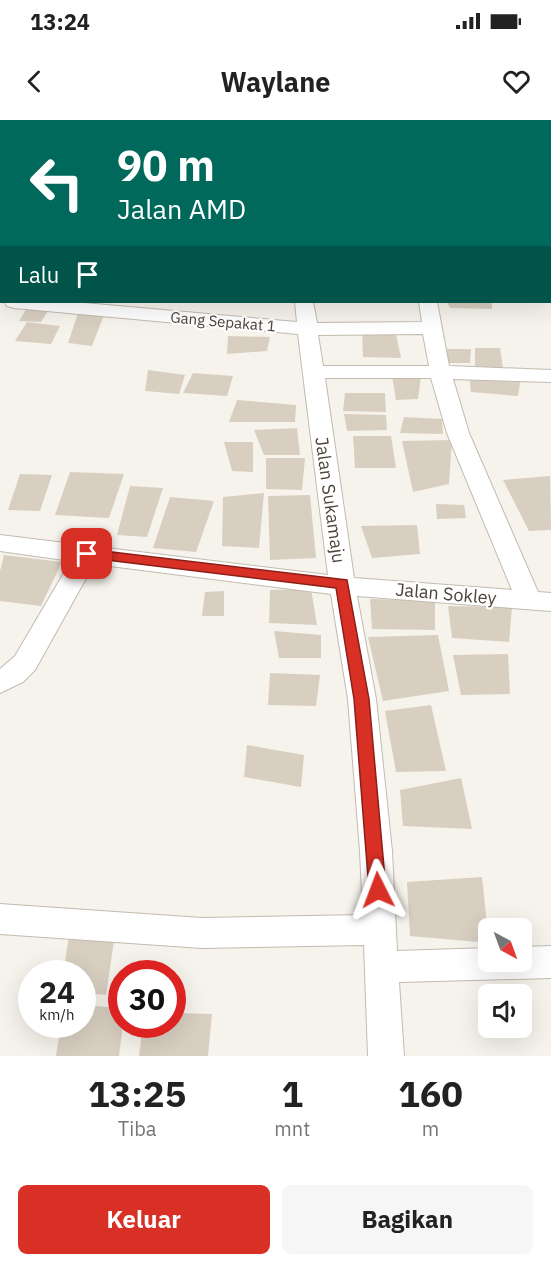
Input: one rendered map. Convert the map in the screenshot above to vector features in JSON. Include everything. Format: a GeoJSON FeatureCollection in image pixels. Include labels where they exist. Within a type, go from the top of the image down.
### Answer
{"type":"FeatureCollection","features":[{"type":"Feature","properties":{"kind":"street","name":"Gang Sepakat 1"},"geometry":{"type":"LineString","coordinates":[[32,303],[309,329],[434,328]]}},
{"type":"Feature","properties":{"kind":"street","name":"Jalan Sukamaju"},"geometry":{"type":"LineString","coordinates":[[304,303],[342,584],[362,699],[380,930],[386,1056]]}},
{"type":"Feature","properties":{"kind":"street"},"geometry":{"type":"LineString","coordinates":[[428,303],[440,372],[472,471],[513,558],[540,601]]}},
{"type":"Feature","properties":{"kind":"street"},"geometry":{"type":"LineString","coordinates":[[312,372],[440,372],[551,376]]}},
{"type":"Feature","properties":{"kind":"street","name":"Jalan Sokley"},"geometry":{"type":"LineString","coordinates":[[0,543],[342,584],[540,601]]}},
{"type":"Feature","properties":{"kind":"street"},"geometry":{"type":"LineString","coordinates":[[0,682],[13,675],[25,663],[87,554]]}},
{"type":"Feature","properties":{"kind":"street"},"geometry":{"type":"LineString","coordinates":[[0,919],[202,933],[380,930]]}},
{"type":"Feature","properties":{"kind":"street"},"geometry":{"type":"LineString","coordinates":[[380,967],[551,962]]}},
{"type":"Feature","properties":{"kind":"building"},"geometry":{"type":"Polygon","coordinates":[[[448,303],[492,303],[492,309],[450,308],[448,303]]]}},
{"type":"Feature","properties":{"kind":"building"},"geometry":{"type":"Polygon","coordinates":[[[29,305],[50,308],[41,322],[19,321],[29,305]]]}},
{"type":"Feature","properties":{"kind":"building"},"geometry":{"type":"Polygon","coordinates":[[[78,313],[104,315],[92,346],[68,343],[78,313]]]}},
{"type":"Feature","properties":{"kind":"building"},"geometry":{"type":"Polygon","coordinates":[[[27,322],[60,326],[51,344],[15,341],[27,322]]]}},
{"type":"Feature","properties":{"kind":"building"},"geometry":{"type":"Polygon","coordinates":[[[362,331],[396,334],[401,358],[363,357],[362,331]]]}},
{"type":"Feature","properties":{"kind":"building"},"geometry":{"type":"Polygon","coordinates":[[[228,336],[270,337],[267,351],[227,354],[228,336]]]}},
{"type":"Feature","properties":{"kind":"building"},"geometry":{"type":"Polygon","coordinates":[[[475,348],[500,348],[503,368],[475,368],[475,348]]]}},
{"type":"Feature","properties":{"kind":"building"},"geometry":{"type":"Polygon","coordinates":[[[445,349],[471,349],[470,363],[449,363],[445,349]]]}},
{"type":"Feature","properties":{"kind":"building"},"geometry":{"type":"Polygon","coordinates":[[[148,370],[185,375],[179,394],[145,391],[148,370]]]}},
{"type":"Feature","properties":{"kind":"building"},"geometry":{"type":"Polygon","coordinates":[[[193,373],[233,376],[227,396],[183,393],[193,373]]]}},
{"type":"Feature","properties":{"kind":"building"},"geometry":{"type":"Polygon","coordinates":[[[392,375],[421,376],[418,399],[396,400],[392,375]]]}},
{"type":"Feature","properties":{"kind":"building"},"geometry":{"type":"Polygon","coordinates":[[[469,376],[521,378],[518,396],[471,392],[469,376]]]}},
{"type":"Feature","properties":{"kind":"building"},"geometry":{"type":"Polygon","coordinates":[[[345,393],[385,393],[386,412],[343,411],[345,393]]]}},
{"type":"Feature","properties":{"kind":"building"},"geometry":{"type":"Polygon","coordinates":[[[237,400],[296,405],[295,422],[229,422],[237,400]]]}},
{"type":"Feature","properties":{"kind":"building"},"geometry":{"type":"Polygon","coordinates":[[[344,414],[386,415],[387,430],[347,431],[344,414]]]}},
{"type":"Feature","properties":{"kind":"building"},"geometry":{"type":"Polygon","coordinates":[[[404,417],[442,419],[443,434],[400,433],[404,417]]]}},
{"type":"Feature","properties":{"kind":"building"},"geometry":{"type":"Polygon","coordinates":[[[297,428],[300,455],[264,455],[254,430],[297,428]]]}},
{"type":"Feature","properties":{"kind":"building"},"geometry":{"type":"Polygon","coordinates":[[[353,436],[391,436],[396,468],[355,468],[353,436]]]}},
{"type":"Feature","properties":{"kind":"building"},"geometry":{"type":"Polygon","coordinates":[[[452,440],[449,484],[413,492],[402,441],[452,440]]]}},
{"type":"Feature","properties":{"kind":"building"},"geometry":{"type":"Polygon","coordinates":[[[224,442],[253,442],[253,472],[232,471],[224,442]]]}},
{"type":"Feature","properties":{"kind":"building"},"geometry":{"type":"Polygon","coordinates":[[[266,458],[305,458],[302,490],[266,489],[266,458]]]}},
{"type":"Feature","properties":{"kind":"building"},"geometry":{"type":"Polygon","coordinates":[[[70,472],[124,474],[109,518],[55,515],[70,472]]]}},
{"type":"Feature","properties":{"kind":"building"},"geometry":{"type":"Polygon","coordinates":[[[20,474],[52,475],[40,511],[8,510],[20,474]]]}},
{"type":"Feature","properties":{"kind":"building"},"geometry":{"type":"Polygon","coordinates":[[[550,476],[551,530],[529,531],[503,480],[550,476]]]}},
{"type":"Feature","properties":{"kind":"building"},"geometry":{"type":"Polygon","coordinates":[[[130,486],[163,488],[147,537],[117,535],[130,486]]]}},
{"type":"Feature","properties":{"kind":"building"},"geometry":{"type":"Polygon","coordinates":[[[264,493],[259,548],[222,546],[223,497],[264,493]]]}},
{"type":"Feature","properties":{"kind":"building"},"geometry":{"type":"Polygon","coordinates":[[[310,495],[316,558],[270,560],[268,496],[310,495]]]}},
{"type":"Feature","properties":{"kind":"building"},"geometry":{"type":"Polygon","coordinates":[[[170,497],[214,501],[196,552],[153,548],[170,497]]]}},
{"type":"Feature","properties":{"kind":"building"},"geometry":{"type":"Polygon","coordinates":[[[436,504],[464,505],[466,518],[437,519],[436,504]]]}},
{"type":"Feature","properties":{"kind":"building"},"geometry":{"type":"Polygon","coordinates":[[[417,525],[420,554],[372,558],[361,526],[417,525]]]}},
{"type":"Feature","properties":{"kind":"building"},"geometry":{"type":"Polygon","coordinates":[[[4,555],[62,562],[41,606],[0,601],[0,571],[4,555]]]}},
{"type":"Feature","properties":{"kind":"building"},"geometry":{"type":"Polygon","coordinates":[[[311,589],[317,625],[269,623],[270,590],[311,589]]]}},
{"type":"Feature","properties":{"kind":"building"},"geometry":{"type":"Polygon","coordinates":[[[224,591],[224,616],[202,616],[205,592],[224,591]]]}},
{"type":"Feature","properties":{"kind":"building"},"geometry":{"type":"Polygon","coordinates":[[[370,599],[435,601],[435,630],[372,629],[370,599]]]}},
{"type":"Feature","properties":{"kind":"building"},"geometry":{"type":"Polygon","coordinates":[[[448,606],[512,607],[509,642],[452,638],[448,606]]]}},
{"type":"Feature","properties":{"kind":"building"},"geometry":{"type":"Polygon","coordinates":[[[274,631],[321,635],[321,658],[279,658],[274,631]]]}},
{"type":"Feature","properties":{"kind":"building"},"geometry":{"type":"Polygon","coordinates":[[[438,635],[449,691],[383,701],[368,637],[438,635]]]}},
{"type":"Feature","properties":{"kind":"building"},"geometry":{"type":"Polygon","coordinates":[[[508,654],[510,694],[461,695],[453,655],[508,654]]]}},
{"type":"Feature","properties":{"kind":"building"},"geometry":{"type":"Polygon","coordinates":[[[270,673],[320,675],[316,706],[268,705],[270,673]]]}},
{"type":"Feature","properties":{"kind":"building"},"geometry":{"type":"Polygon","coordinates":[[[431,705],[446,771],[396,772],[385,711],[431,705]]]}},
{"type":"Feature","properties":{"kind":"building"},"geometry":{"type":"Polygon","coordinates":[[[247,745],[304,755],[301,787],[244,777],[247,745]]]}},
{"type":"Feature","properties":{"kind":"building"},"geometry":{"type":"Polygon","coordinates":[[[461,778],[472,829],[403,826],[400,790],[461,778]]]}},
{"type":"Feature","properties":{"kind":"building"},"geometry":{"type":"Polygon","coordinates":[[[482,877],[486,918],[478,918],[478,942],[410,936],[407,882],[482,877]]]}},
{"type":"Feature","properties":{"kind":"building"},"geometry":{"type":"Polygon","coordinates":[[[70,930],[115,934],[111,960],[108,960],[106,995],[96,994],[96,960],[65,960],[70,930]]]}},
{"type":"Feature","properties":{"kind":"building"},"geometry":{"type":"Polygon","coordinates":[[[96,1006],[108,1007],[108,1038],[121,1038],[119,1056],[56,1056],[59,1038],[96,1038],[96,1006]]]}},
{"type":"Feature","properties":{"kind":"building"},"geometry":{"type":"Polygon","coordinates":[[[186,1013],[212,1014],[208,1056],[139,1056],[141,1038],[186,1038],[186,1013]]]}},
{"type":"Feature","properties":{"kind":"route"},"geometry":{"type":"LineString","coordinates":[[87,554],[342,584],[362,699],[378,890]]}}]}
